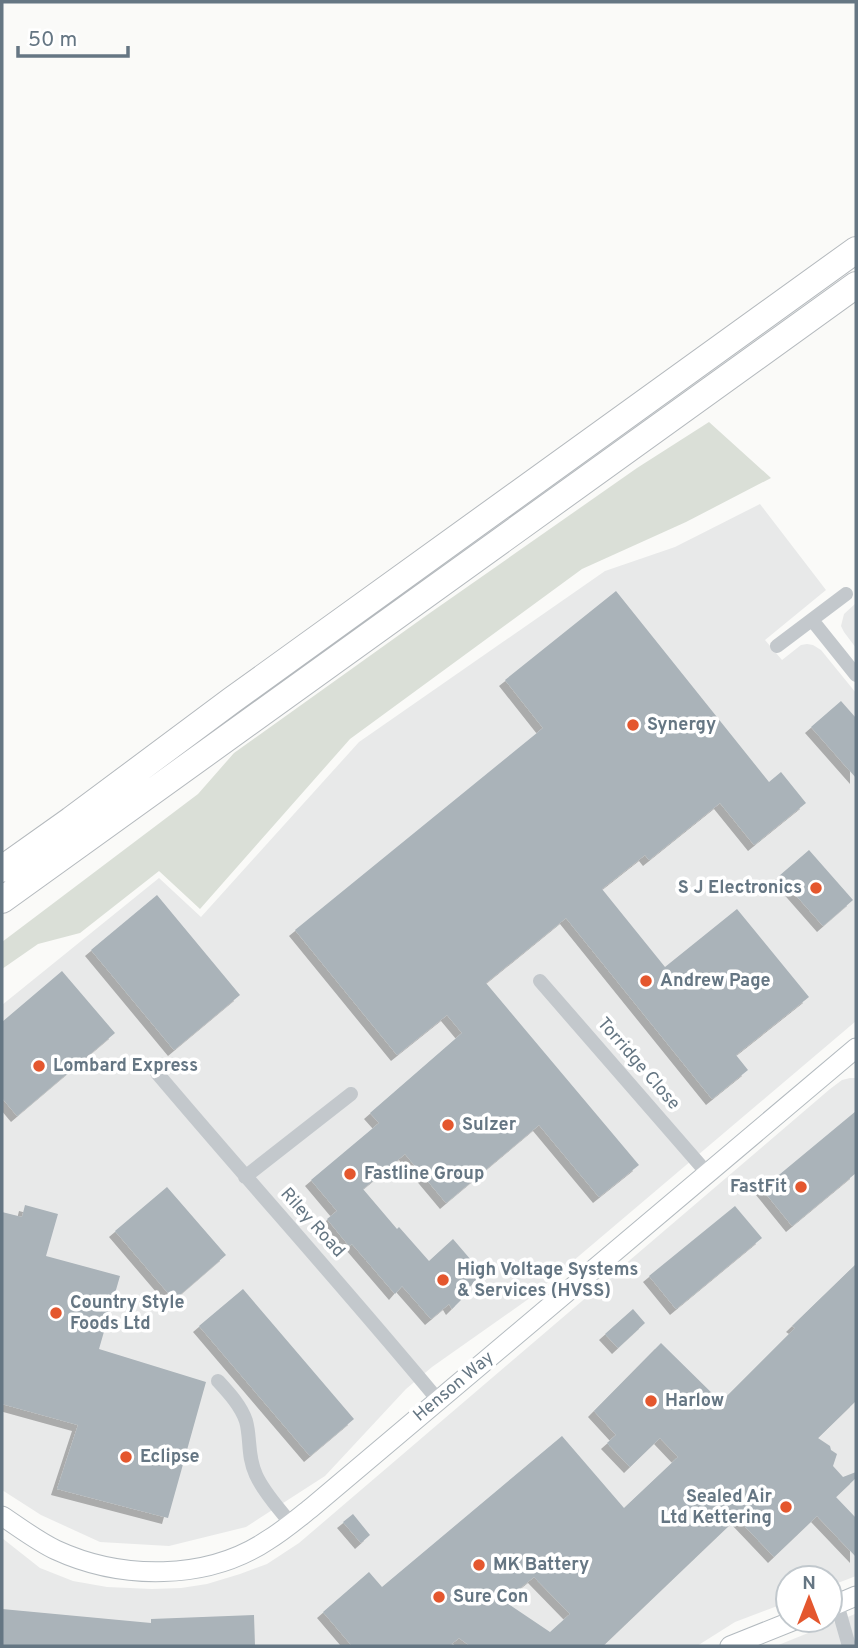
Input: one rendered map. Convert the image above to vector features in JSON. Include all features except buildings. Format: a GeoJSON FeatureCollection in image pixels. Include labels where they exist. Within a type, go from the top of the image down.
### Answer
{"type":"FeatureCollection","features":[{"type":"Feature","properties":{"kind":"highway"},"geometry":{"type":"LineString","coordinates":[[2,869],[243,691],[856,250]]}},
{"type":"Feature","properties":{"kind":"highway"},"geometry":{"type":"LineString","coordinates":[[2,900],[856,285]]}},
{"type":"Feature","properties":{"kind":"street"},"geometry":{"type":"LineString","coordinates":[[777,646],[846,594]]}},
{"type":"Feature","properties":{"kind":"street"},"geometry":{"type":"LineString","coordinates":[[813,621],[856,675]]}},
{"type":"Feature","properties":{"kind":"street","name":"Torridge Close"},"geometry":{"type":"LineString","coordinates":[[540,981],[707,1173]]}},
{"type":"Feature","properties":{"kind":"street","name":"Henson Way"},"geometry":{"type":"LineString","coordinates":[[2,1516],[54,1549],[84,1561],[137,1572],[167,1572],[223,1561],[268,1541],[856,1049]]}},
{"type":"Feature","properties":{"kind":"street","name":"Riley Road"},"geometry":{"type":"LineString","coordinates":[[157,1073],[438,1400]]}},
{"type":"Feature","properties":{"kind":"street"},"geometry":{"type":"LineString","coordinates":[[245,1177],[351,1094]]}},
{"type":"Feature","properties":{"kind":"street"},"geometry":{"type":"LineString","coordinates":[[218,1381],[244,1415],[256,1476],[291,1524]]}},
{"type":"Feature","properties":{"kind":"street"},"geometry":{"type":"LineString","coordinates":[[730,1646],[774,1628]]}},
{"type":"Feature","properties":{"kind":"shaded area"},"geometry":{"type":"Polygon","coordinates":[[[709,422],[771,478],[686,522],[582,569],[350,739],[200,909],[159,871],[80,933],[38,944],[2,969],[2,942],[198,794],[234,753],[637,468],[709,422]]]}},
{"type":"Feature","properties":{"kind":"shaded area"},"geometry":{"type":"Polygon","coordinates":[[[760,504],[826,590],[765,640],[782,660],[801,645],[813,645],[821,650],[856,693],[856,1021],[527,1300],[432,1367],[406,1389],[325,1476],[246,1527],[169,1546],[100,1542],[41,1515],[2,1490],[2,1005],[159,878],[201,917],[359,742],[605,571],[675,547],[760,504]]]}},
{"type":"Feature","properties":{"kind":"shaded area"},"geometry":{"type":"Polygon","coordinates":[[[856,603],[856,648],[841,626],[844,614],[856,603]]]}},
{"type":"Feature","properties":{"kind":"shaded area"},"geometry":{"type":"Polygon","coordinates":[[[856,1078],[856,1576],[844,1581],[844,1564],[774,1564],[774,1607],[735,1622],[697,1646],[2,1646],[2,1538],[40,1568],[73,1581],[107,1587],[181,1588],[207,1584],[267,1564],[299,1543],[842,1080],[856,1078]]]}},
{"type":"Feature","properties":{"kind":"shaded area"},"geometry":{"type":"Polygon","coordinates":[[[855,1614],[856,1646],[776,1646],[806,1634],[844,1634],[844,1618],[855,1614]]]}},
{"type":"Feature","properties":{"kind":"place","name":"Synergy"},"geometry":{"type":"Point","coordinates":[633,725]}},
{"type":"Feature","properties":{"kind":"place","name":"S J Electronics"},"geometry":{"type":"Point","coordinates":[816,888]}},
{"type":"Feature","properties":{"kind":"place","name":"Andrew Page"},"geometry":{"type":"Point","coordinates":[646,981]}},
{"type":"Feature","properties":{"kind":"place","name":"Lombard Express"},"geometry":{"type":"Point","coordinates":[39,1066]}},
{"type":"Feature","properties":{"kind":"place","name":"Sulzer"},"geometry":{"type":"Point","coordinates":[448,1125]}},
{"type":"Feature","properties":{"kind":"place","name":"Fastline Group"},"geometry":{"type":"Point","coordinates":[350,1174]}},
{"type":"Feature","properties":{"kind":"place","name":"FastFit"},"geometry":{"type":"Point","coordinates":[801,1187]}},
{"type":"Feature","properties":{"kind":"place","name":"High Voltage Systems & Services (HVSS)"},"geometry":{"type":"Point","coordinates":[443,1280]}},
{"type":"Feature","properties":{"kind":"place","name":"Country Style Foods Ltd"},"geometry":{"type":"Point","coordinates":[56,1313]}},
{"type":"Feature","properties":{"kind":"place","name":"Harlow"},"geometry":{"type":"Point","coordinates":[651,1401]}},
{"type":"Feature","properties":{"kind":"place","name":"Eclipse"},"geometry":{"type":"Point","coordinates":[126,1457]}},
{"type":"Feature","properties":{"kind":"place","name":"Sealed Air Ltd Kettering"},"geometry":{"type":"Point","coordinates":[786,1507]}},
{"type":"Feature","properties":{"kind":"place","name":"MK Battery"},"geometry":{"type":"Point","coordinates":[479,1565]}},
{"type":"Feature","properties":{"kind":"place","name":"Sure Con"},"geometry":{"type":"Point","coordinates":[439,1597]}}]}
